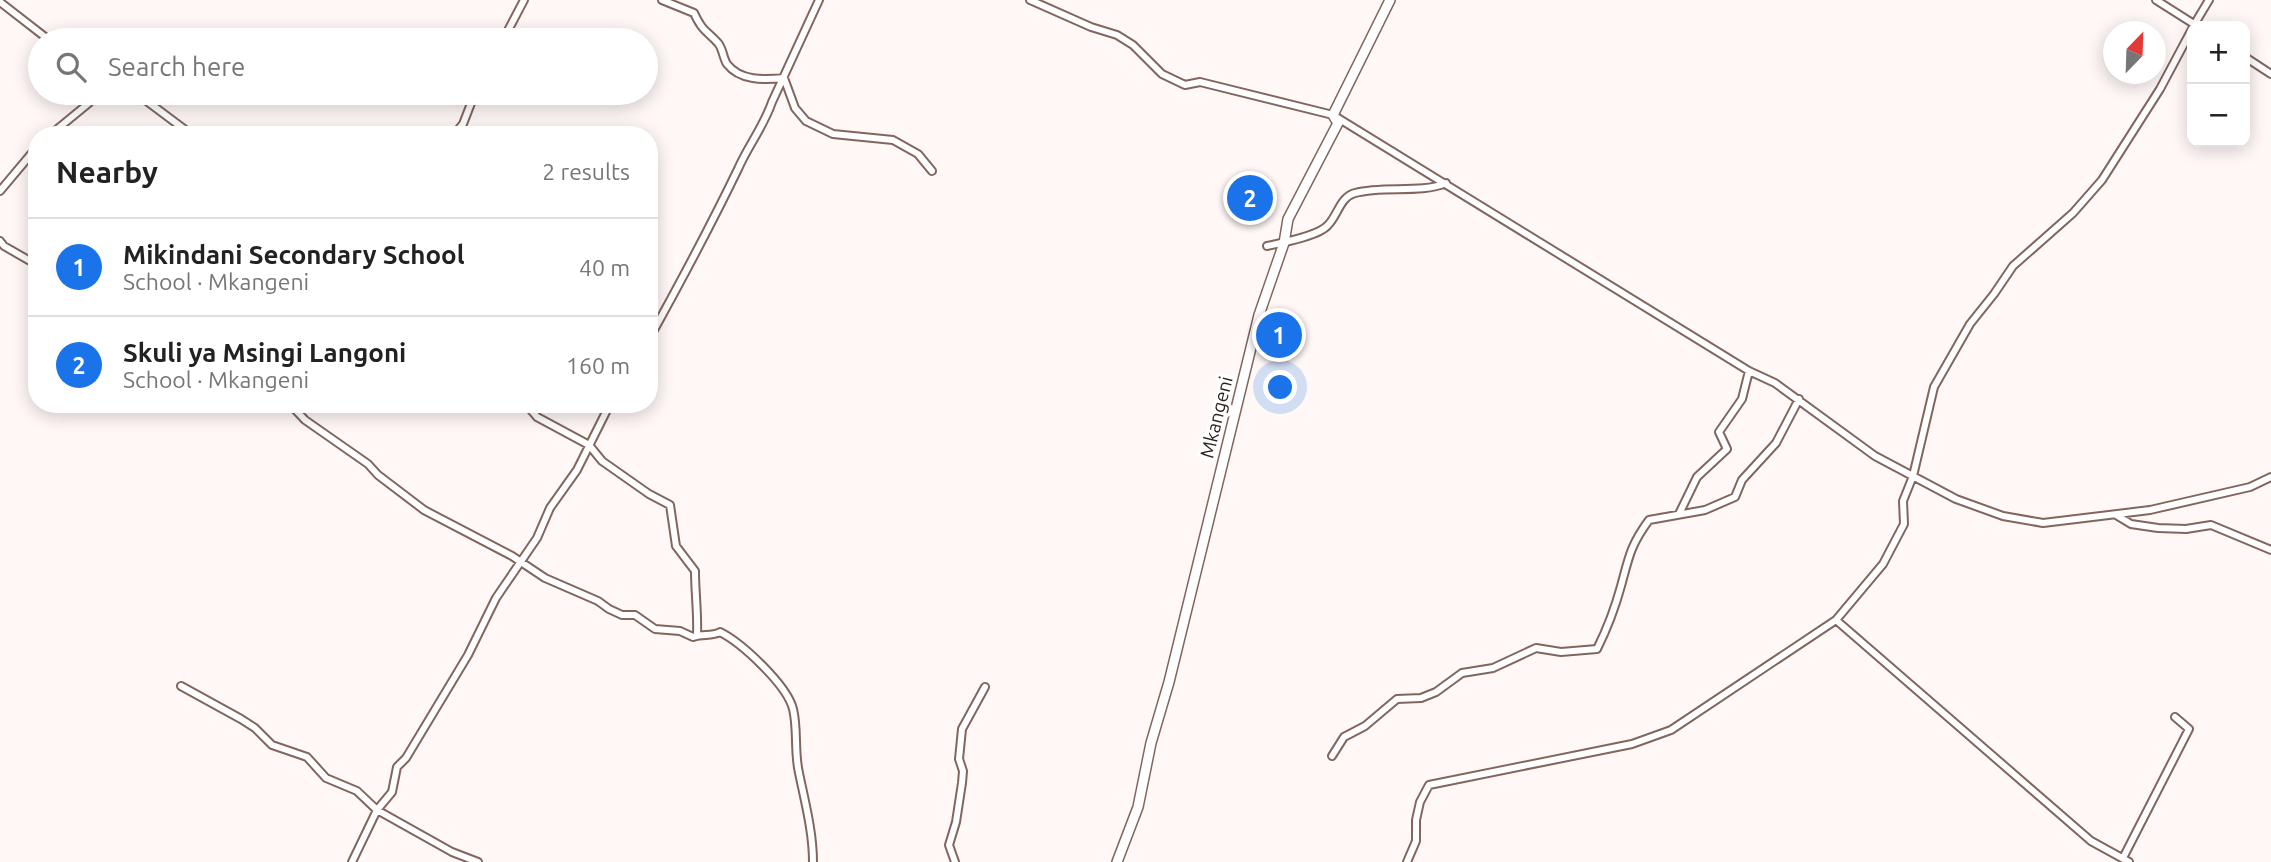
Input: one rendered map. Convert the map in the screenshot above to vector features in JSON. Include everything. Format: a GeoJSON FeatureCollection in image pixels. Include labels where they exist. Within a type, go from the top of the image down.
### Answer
{"type":"FeatureCollection","features":[{"type":"Feature","properties":{"kind":"street"},"geometry":{"type":"LineString","coordinates":[[509,28],[524,0]]}},
{"type":"Feature","properties":{"kind":"street"},"geometry":{"type":"LineString","coordinates":[[662,0],[694,13],[702,29],[717,43],[726,62],[738,74],[765,80],[784,78]]}},
{"type":"Feature","properties":{"kind":"street"},"geometry":{"type":"LineString","coordinates":[[658,322],[766,119],[819,0]]}},
{"type":"Feature","properties":{"kind":"street"},"geometry":{"type":"LineString","coordinates":[[1030,0],[1091,27],[1117,35],[1133,45],[1162,74],[1185,85],[1200,82],[1333,115],[1749,371],[1763,376],[1875,456],[1955,499],[2003,516],[2043,523],[2150,510],[2250,487],[2271,477]]}},
{"type":"Feature","properties":{"kind":"street","name":"Mkangeni"},"geometry":{"type":"LineString","coordinates":[[1117,862],[1138,807],[1151,743],[1170,682],[1259,315],[1284,243],[1288,219],[1338,123],[1333,115],[1390,0]]}},
{"type":"Feature","properties":{"kind":"street"},"geometry":{"type":"LineString","coordinates":[[2156,0],[2187,22]]}},
{"type":"Feature","properties":{"kind":"street"},"geometry":{"type":"LineString","coordinates":[[2197,21],[2209,0]]}},
{"type":"Feature","properties":{"kind":"street"},"geometry":{"type":"LineString","coordinates":[[0,2],[34,28]]}},
{"type":"Feature","properties":{"kind":"street"},"geometry":{"type":"LineString","coordinates":[[1407,862],[1416,841],[1416,820],[1420,802],[1429,785],[1632,744],[1671,730],[1836,620],[1883,564],[1904,524],[1903,501],[1913,476],[1934,387],[1970,324],[1994,294],[2012,265],[2073,213],[2102,180],[2160,89],[2187,40]]}},
{"type":"Feature","properties":{"kind":"street"},"geometry":{"type":"LineString","coordinates":[[2250,60],[2271,74]]}},
{"type":"Feature","properties":{"kind":"street"},"geometry":{"type":"LineString","coordinates":[[784,78],[795,108],[806,121],[833,134],[893,140],[918,154],[932,171]]}},
{"type":"Feature","properties":{"kind":"street"},"geometry":{"type":"LineString","coordinates":[[61,126],[87,105]]}},
{"type":"Feature","properties":{"kind":"street"},"geometry":{"type":"LineString","coordinates":[[152,105],[180,126]]}},
{"type":"Feature","properties":{"kind":"street"},"geometry":{"type":"LineString","coordinates":[[461,126],[470,105]]}},
{"type":"Feature","properties":{"kind":"street"},"geometry":{"type":"LineString","coordinates":[[0,191],[28,158]]}},
{"type":"Feature","properties":{"kind":"street"},"geometry":{"type":"LineString","coordinates":[[1267,246],[1284,243],[1328,226],[1341,203],[1351,193],[1383,188],[1437,187],[1446,183]]}},
{"type":"Feature","properties":{"kind":"street"},"geometry":{"type":"LineString","coordinates":[[0,241],[28,260]]}},
{"type":"Feature","properties":{"kind":"street"},"geometry":{"type":"LineString","coordinates":[[1679,514],[1697,477],[1727,449],[1719,432],[1742,399],[1749,371]]}},
{"type":"Feature","properties":{"kind":"street"},"geometry":{"type":"LineString","coordinates":[[1332,756],[1344,737],[1365,726],[1397,699],[1421,698],[1436,692],[1462,673],[1493,668],[1536,648],[1561,652],[1597,649],[1611,620],[1627,557],[1635,539],[1649,520],[1705,510],[1735,497],[1742,480],[1776,443],[1799,400]]}},
{"type":"Feature","properties":{"kind":"street"},"geometry":{"type":"LineString","coordinates":[[298,413],[368,464],[378,475],[424,510],[521,562],[545,578],[598,601],[622,615],[635,615],[655,629],[680,631],[693,637],[713,636],[720,632],[731,637],[785,691],[793,709],[796,755],[806,796],[813,862]]}},
{"type":"Feature","properties":{"kind":"street"},"geometry":{"type":"LineString","coordinates":[[534,413],[589,445],[602,461],[649,494],[670,505],[676,546],[695,571],[697,635]]}},
{"type":"Feature","properties":{"kind":"street"},"geometry":{"type":"LineString","coordinates":[[352,862],[377,810],[392,792],[397,767],[407,758],[468,655],[496,598],[537,537],[550,508],[577,470],[605,413]]}},
{"type":"Feature","properties":{"kind":"street"},"geometry":{"type":"LineString","coordinates":[[2114,514],[2131,524],[2158,528],[2186,529],[2211,525],[2271,550]]}},
{"type":"Feature","properties":{"kind":"street"},"geometry":{"type":"LineString","coordinates":[[1836,620],[2091,841],[2126,860],[2189,729],[2175,717]]}},
{"type":"Feature","properties":{"kind":"street"},"geometry":{"type":"LineString","coordinates":[[181,686],[255,728],[272,745],[307,757],[326,778],[357,791],[377,810],[452,852],[478,862]]}},
{"type":"Feature","properties":{"kind":"street"},"geometry":{"type":"LineString","coordinates":[[955,862],[949,845],[956,822],[962,783],[963,771],[959,760],[962,729],[985,687]]}},
{"type":"Feature","properties":{"kind":"place","name":"Skuli ya Msingi Langoni"},"geometry":{"type":"Point","coordinates":[1250,198]}},
{"type":"Feature","properties":{"kind":"place","name":"Mikindani Secondary School"},"geometry":{"type":"Point","coordinates":[1279,335]}}]}
